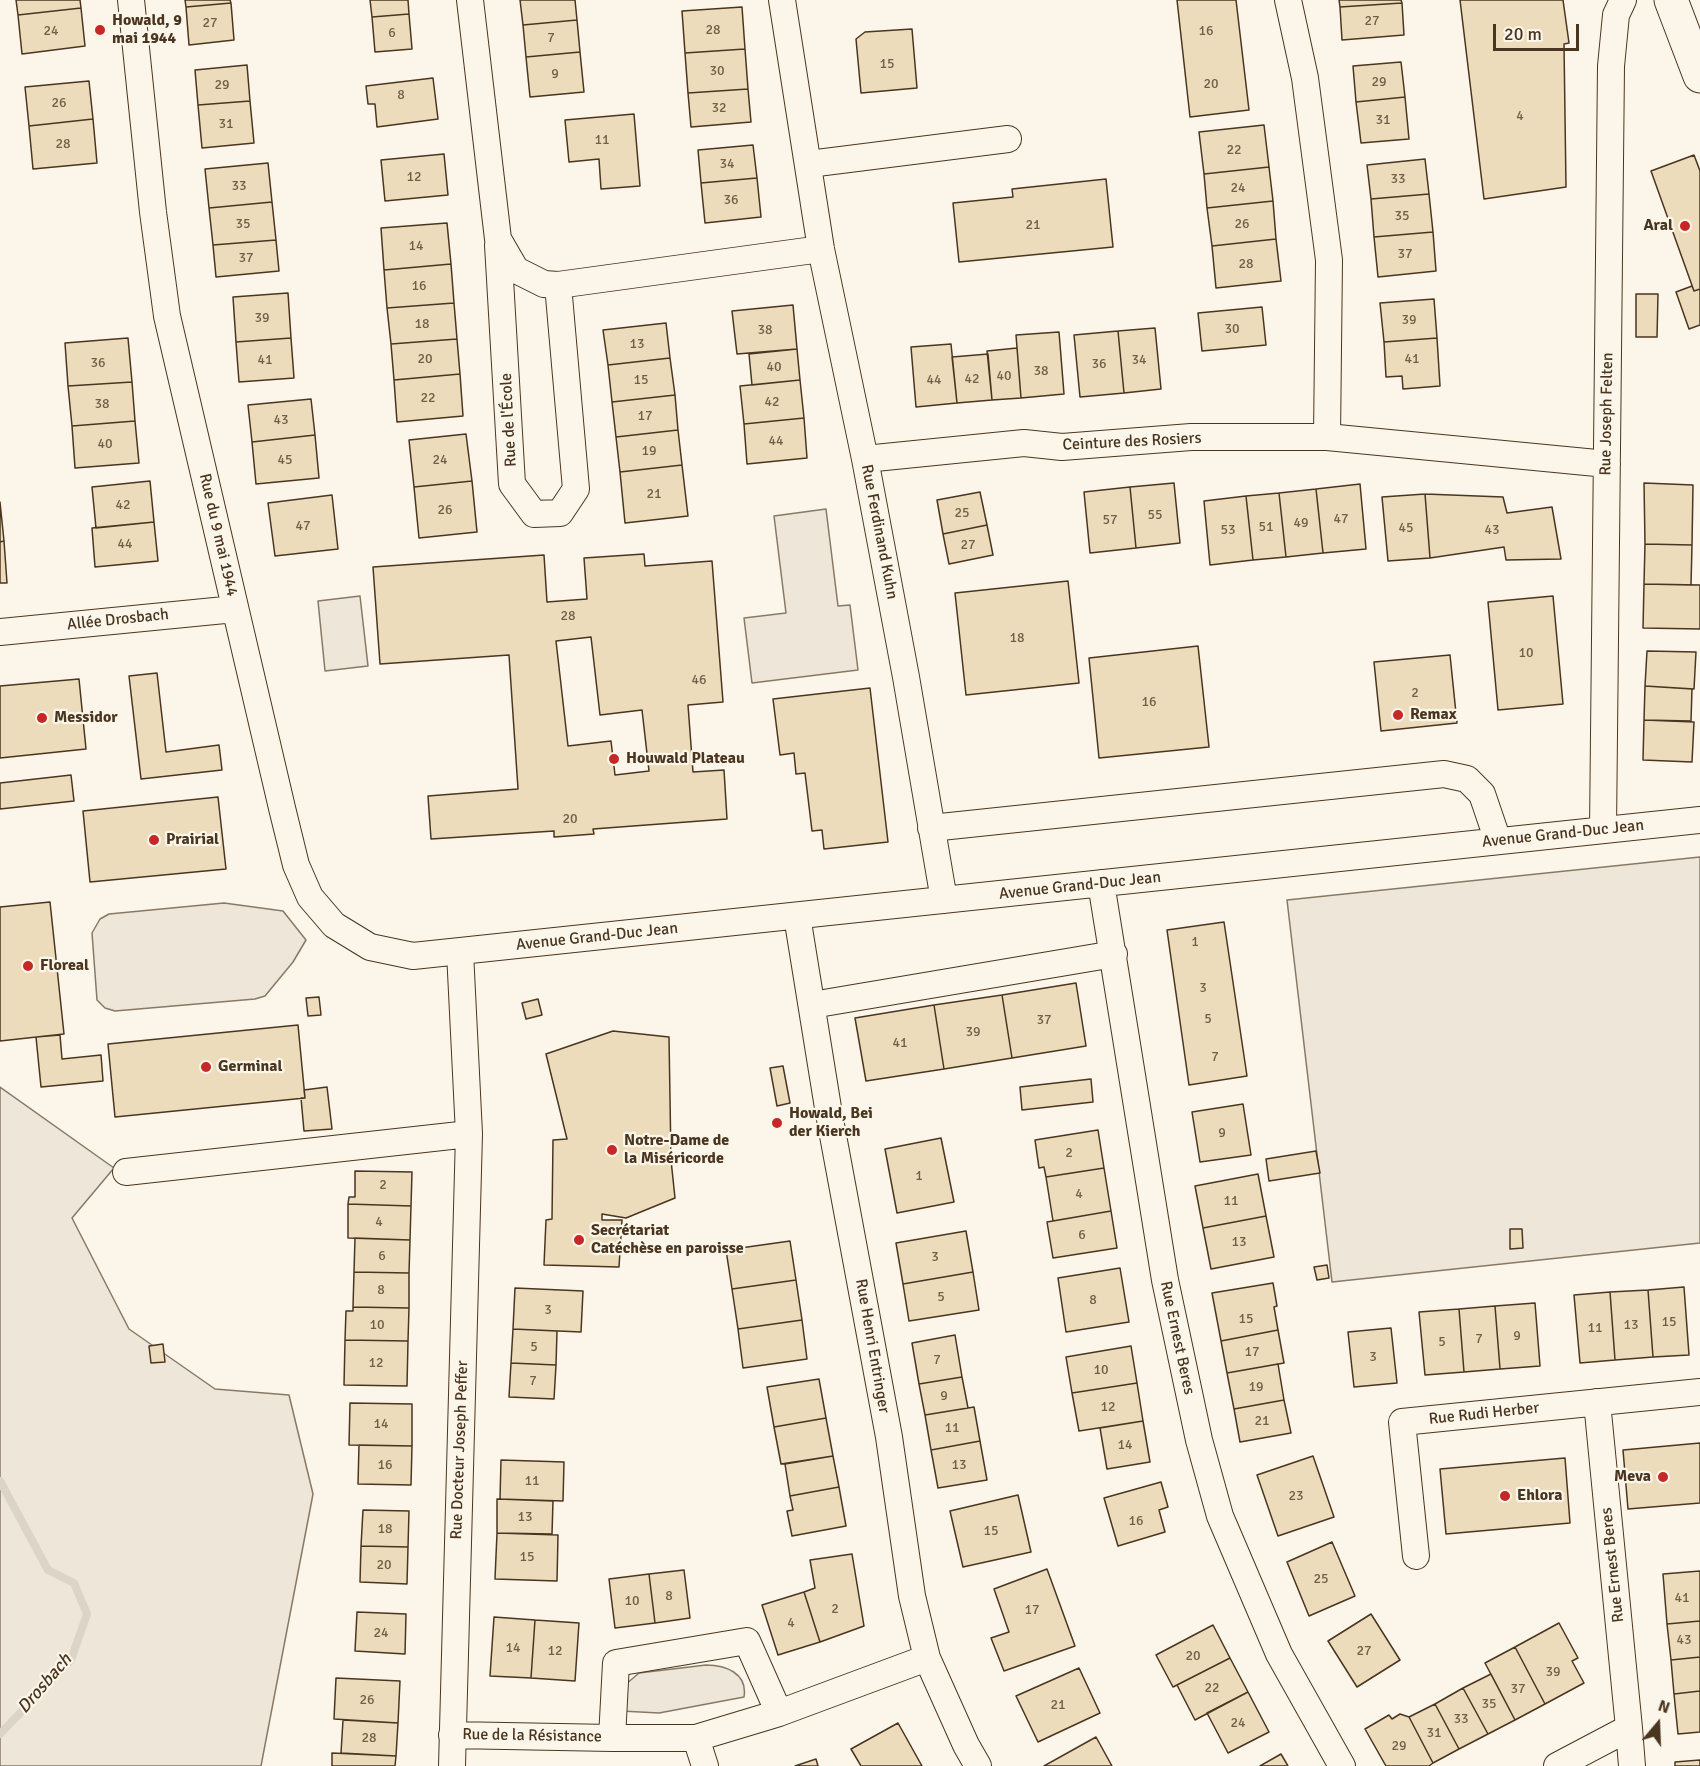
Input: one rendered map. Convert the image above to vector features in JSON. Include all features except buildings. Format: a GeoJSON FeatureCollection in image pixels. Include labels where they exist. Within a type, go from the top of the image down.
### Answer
{"type":"FeatureCollection","features":[{"type":"Feature","properties":{"kind":"main road"},"geometry":{"type":"LineString","coordinates":[[1671,0],[1700,76]]}},
{"type":"Feature","properties":{"kind":"street","name":"Rue du 9 mai 1944"},"geometry":{"type":"LineString","coordinates":[[131,0],[166,316],[294,854],[310,897],[334,925],[370,946],[413,956],[460,952]]}},
{"type":"Feature","properties":{"kind":"street","name":"Rue de l'École"},"geometry":{"type":"LineString","coordinates":[[470,0],[498,239],[512,484],[534,514],[560,513],[576,489],[558,285]]}},
{"type":"Feature","properties":{"kind":"street","name":"Rue Ferdinand Kuhn"},"geometry":{"type":"LineString","coordinates":[[782,0],[821,249],[865,459],[906,677],[944,900]]}},
{"type":"Feature","properties":{"kind":"street"},"geometry":{"type":"LineString","coordinates":[[1288,0],[1305,78],[1329,260],[1327,437]]}},
{"type":"Feature","properties":{"kind":"street","name":"Rue Joseph Felten"},"geometry":{"type":"LineString","coordinates":[[1603,830],[1611,66],[1616,15],[1623,0]]}},
{"type":"Feature","properties":{"kind":"street"},"geometry":{"type":"LineString","coordinates":[[808,164],[1008,139]]}},
{"type":"Feature","properties":{"kind":"street","name":"Rue de l'École"},"geometry":{"type":"LineString","coordinates":[[498,239],[516,270],[544,284],[558,285],[821,249]]}},
{"type":"Feature","properties":{"kind":"street","name":"Ceinture des Rosiers"},"geometry":{"type":"LineString","coordinates":[[865,459],[1024,443],[1062,447],[1191,437],[1327,437],[1607,464]]}},
{"type":"Feature","properties":{"kind":"street","name":"Allée Drosbach"},"geometry":{"type":"LineString","coordinates":[[0,632],[236,609]]}},
{"type":"Feature","properties":{"kind":"street"},"geometry":{"type":"LineString","coordinates":[[931,828],[1444,774],[1467,779],[1482,794],[1498,841]]}},
{"type":"Feature","properties":{"kind":"street","name":"Avenue Grand-Duc Jean"},"geometry":{"type":"LineString","coordinates":[[460,952],[1700,820]]}},
{"type":"Feature","properties":{"kind":"street","name":"Rue Ernest Beres"},"geometry":{"type":"LineString","coordinates":[[1101,884],[1165,1280],[1199,1440],[1220,1516],[1279,1654],[1342,1766]]}},
{"type":"Feature","properties":{"kind":"street","name":"Rue Henri Entringer"},"geometry":{"type":"LineString","coordinates":[[797,916],[829,1114],[889,1437],[912,1596],[927,1658],[966,1745],[978,1766]]}},
{"type":"Feature","properties":{"kind":"street","name":"Rue Docteur Joseph Peffer"},"geometry":{"type":"LineString","coordinates":[[452,1766],[469,1134],[460,952]]}},
{"type":"Feature","properties":{"kind":"street"},"geometry":{"type":"LineString","coordinates":[[812,1005],[1114,954]]}},
{"type":"Feature","properties":{"kind":"street"},"geometry":{"type":"LineString","coordinates":[[126,1172],[469,1134]]}},
{"type":"Feature","properties":{"kind":"street","name":"Rue Rudi Herber"},"geometry":{"type":"LineString","coordinates":[[1416,1556],[1402,1422],[1700,1392]]}},
{"type":"Feature","properties":{"kind":"street","name":"Rue Ernest Beres"},"geometry":{"type":"LineString","coordinates":[[1598,1402],[1632,1766]]}},
{"type":"Feature","properties":{"kind":"street","name":"Rue de la Résistance"},"geometry":{"type":"LineString","coordinates":[[612,1738],[616,1663],[747,1641],[779,1713]]}},
{"type":"Feature","properties":{"kind":"street","name":"Rue de la Résistance"},"geometry":{"type":"LineString","coordinates":[[452,1735],[696,1738],[779,1713],[927,1658]]}},
{"type":"Feature","properties":{"kind":"street"},"geometry":{"type":"LineString","coordinates":[[1557,1766],[1629,1728]]}},
{"type":"Feature","properties":{"kind":"street"},"geometry":{"type":"LineString","coordinates":[[696,1738],[705,1766]]}},
{"type":"Feature","properties":{"kind":"shaded area"},"geometry":{"type":"Polygon","coordinates":[[[826,509],[838,606],[850,605],[858,670],[752,683],[744,618],[786,613],[774,516],[826,509]]]}},
{"type":"Feature","properties":{"kind":"shaded area"},"geometry":{"type":"Polygon","coordinates":[[[360,596],[368,666],[325,671],[318,601],[360,596]]]}},
{"type":"Feature","properties":{"kind":"shaded area"},"geometry":{"type":"Polygon","coordinates":[[[1700,857],[1700,1243],[1332,1282],[1287,900],[1700,857]]]}},
{"type":"Feature","properties":{"kind":"shaded area"},"geometry":{"type":"Polygon","coordinates":[[[224,903],[283,911],[306,940],[293,962],[265,996],[255,999],[115,1011],[105,1008],[97,1000],[92,933],[100,919],[109,914],[224,903]]]}},
{"type":"Feature","properties":{"kind":"shaded area"},"geometry":{"type":"Polygon","coordinates":[[[0,1087],[114,1168],[72,1218],[129,1329],[215,1389],[289,1395],[313,1494],[261,1766],[0,1766],[0,1087]]]}},
{"type":"Feature","properties":{"kind":"shaded area"},"geometry":{"type":"Polygon","coordinates":[[[706,1665],[727,1669],[739,1676],[744,1689],[744,1697],[659,1713],[621,1711],[625,1685],[639,1673],[706,1665]]]}},
{"type":"Feature","properties":{"kind":"waterway","name":"Drosbach"},"geometry":{"type":"LineString","coordinates":[[0,1481],[48,1570],[74,1583],[87,1614],[71,1660],[0,1734]]}},
{"type":"Feature","properties":{"kind":"place","name":"Howald, 9 mai 1944"},"geometry":{"type":"Point","coordinates":[100,30]}},
{"type":"Feature","properties":{"kind":"place","name":"Aral"},"geometry":{"type":"Point","coordinates":[1685,226]}},
{"type":"Feature","properties":{"kind":"place","name":"Remax"},"geometry":{"type":"Point","coordinates":[1398,715]}},
{"type":"Feature","properties":{"kind":"place","name":"Messidor"},"geometry":{"type":"Point","coordinates":[42,718]}},
{"type":"Feature","properties":{"kind":"place","name":"Houwald Plateau"},"geometry":{"type":"Point","coordinates":[614,759]}},
{"type":"Feature","properties":{"kind":"place","name":"Prairial"},"geometry":{"type":"Point","coordinates":[154,840]}},
{"type":"Feature","properties":{"kind":"place","name":"Floreal"},"geometry":{"type":"Point","coordinates":[28,966]}},
{"type":"Feature","properties":{"kind":"place","name":"Germinal"},"geometry":{"type":"Point","coordinates":[206,1067]}},
{"type":"Feature","properties":{"kind":"place","name":"Howald, Bei der Kierch"},"geometry":{"type":"Point","coordinates":[777,1123]}},
{"type":"Feature","properties":{"kind":"place","name":"Notre-Dame de la Miséricorde"},"geometry":{"type":"Point","coordinates":[612,1150]}},
{"type":"Feature","properties":{"kind":"place","name":"Secrétariat Catéchèse en paroisse"},"geometry":{"type":"Point","coordinates":[579,1240]}},
{"type":"Feature","properties":{"kind":"place","name":"Meva"},"geometry":{"type":"Point","coordinates":[1663,1477]}},
{"type":"Feature","properties":{"kind":"place","name":"Ehlora"},"geometry":{"type":"Point","coordinates":[1505,1496]}}]}
